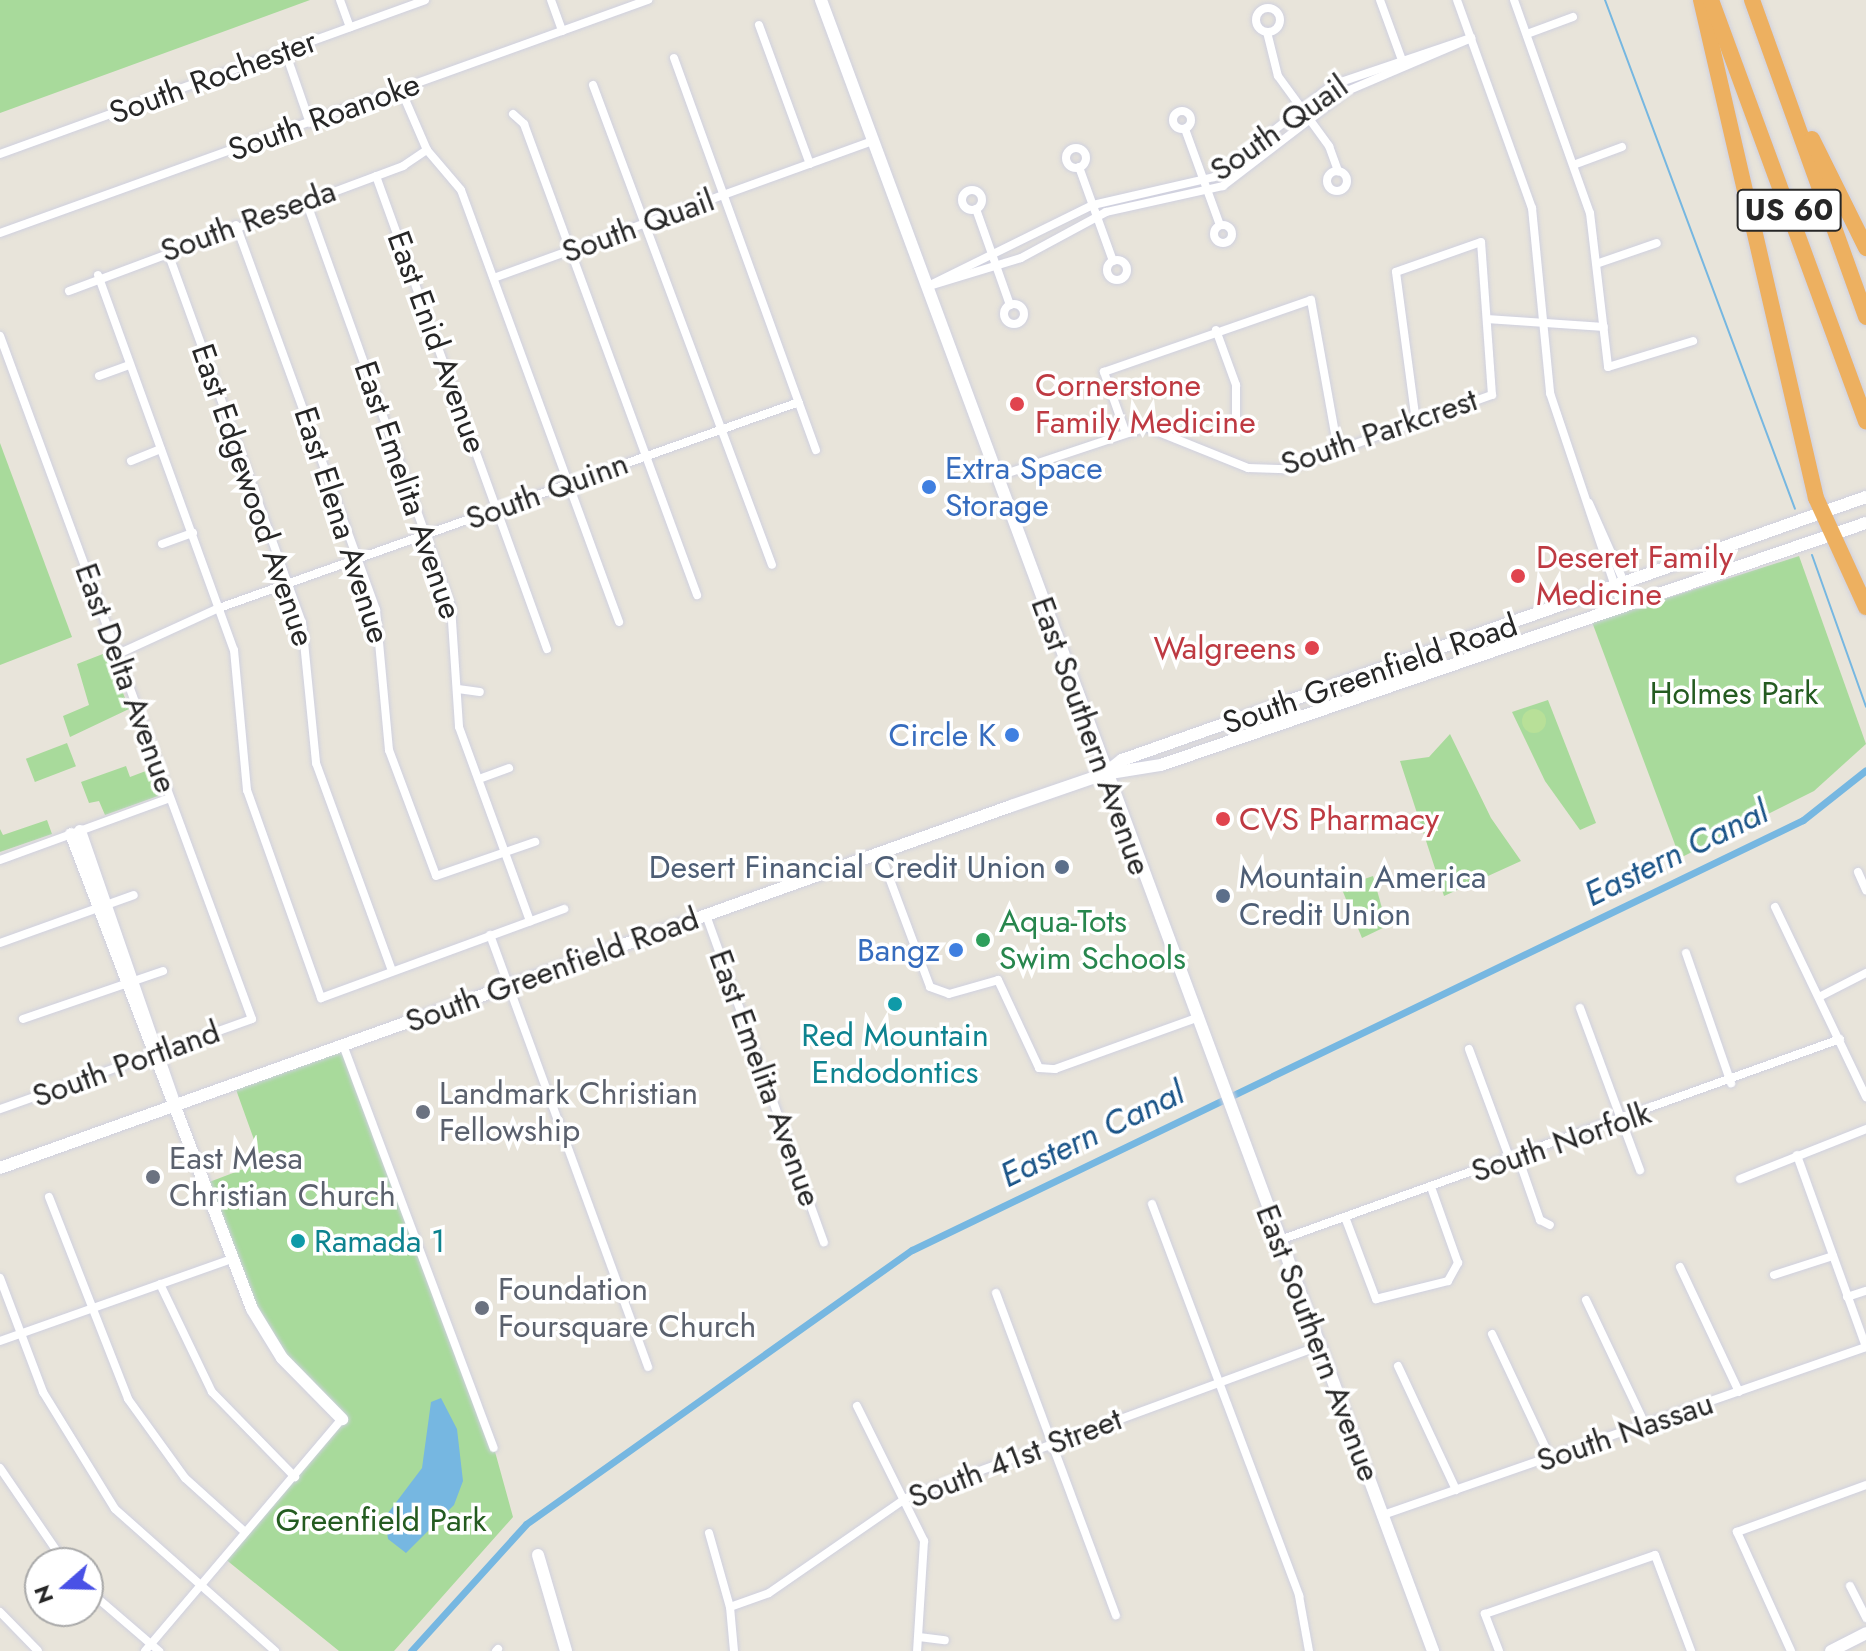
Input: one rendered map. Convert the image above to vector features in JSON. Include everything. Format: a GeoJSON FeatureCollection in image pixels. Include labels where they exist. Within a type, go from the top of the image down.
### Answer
{"type":"FeatureCollection","features":[{"type":"Feature","properties":{"kind":"highway"},"geometry":{"type":"LineString","coordinates":[[1701,0],[1820,513],[1828,536],[1866,607]]}},
{"type":"Feature","properties":{"kind":"highway","name":"US 60"},"geometry":{"type":"LineString","coordinates":[[1711,0],[1866,421]]}},
{"type":"Feature","properties":{"kind":"highway","name":"US 60"},"geometry":{"type":"LineString","coordinates":[[1752,0],[1866,317]]}},
{"type":"Feature","properties":{"kind":"highway"},"geometry":{"type":"LineString","coordinates":[[1763,29],[1866,248]]}},
{"type":"Feature","properties":{"kind":"main road","name":"East Southern Avenue"},"geometry":{"type":"LineString","coordinates":[[821,0],[1104,774],[1433,1651]]}},
{"type":"Feature","properties":{"kind":"main road","name":"South Greenfield Road"},"geometry":{"type":"LineString","coordinates":[[0,1168],[1104,774],[1122,760],[1621,587],[1866,497]]}},
{"type":"Feature","properties":{"kind":"main road","name":"South Greenfield Road"},"geometry":{"type":"LineString","coordinates":[[1104,774],[1129,775],[1626,602],[1866,523]]}},
{"type":"Feature","properties":{"kind":"main road"},"geometry":{"type":"LineString","coordinates":[[1293,717],[1300,706],[1363,675]]}},
{"type":"Feature","properties":{"kind":"main road"},"geometry":{"type":"LineString","coordinates":[[1221,743],[1279,705]]}},
{"type":"Feature","properties":{"kind":"main road"},"geometry":{"type":"LineString","coordinates":[[76,833],[231,1259],[265,1336],[342,1419]]}},
{"type":"Feature","properties":{"kind":"main road"},"geometry":{"type":"LineString","coordinates":[[538,1555],[566,1651]]}},
{"type":"Feature","properties":{"kind":"main road"},"geometry":{"type":"LineString","coordinates":[[1831,1651],[1866,1633]]}},
{"type":"Feature","properties":{"kind":"street"},"geometry":{"type":"LineString","coordinates":[[340,0],[350,27]]}},
{"type":"Feature","properties":{"kind":"street","name":"South Rochester"},"geometry":{"type":"LineString","coordinates":[[0,154],[425,0]]}},
{"type":"Feature","properties":{"kind":"street"},"geometry":{"type":"LineString","coordinates":[[551,0],[562,31]]}},
{"type":"Feature","properties":{"kind":"street","name":"South Roanoke"},"geometry":{"type":"LineString","coordinates":[[0,233],[648,0]]}},
{"type":"Feature","properties":{"kind":"street"},"geometry":{"type":"LineString","coordinates":[[1380,0],[1405,68]]}},
{"type":"Feature","properties":{"kind":"street"},"geometry":{"type":"LineString","coordinates":[[1457,0],[1535,220],[1550,393],[1626,602]]}},
{"type":"Feature","properties":{"kind":"street"},"geometry":{"type":"LineString","coordinates":[[1514,0],[1576,164],[1599,263],[1608,367],[1693,341]]}},
{"type":"Feature","properties":{"kind":"street"},"geometry":{"type":"LineString","coordinates":[[1527,34],[1573,17]]}},
{"type":"Feature","properties":{"kind":"street"},"geometry":{"type":"LineString","coordinates":[[759,25],[810,164]]}},
{"type":"Feature","properties":{"kind":"street"},"geometry":{"type":"LineString","coordinates":[[1267,32],[1278,76],[1310,119],[1338,171]]}},
{"type":"Feature","properties":{"kind":"street","name":"South Quail"},"geometry":{"type":"LineString","coordinates":[[926,287],[1093,205],[1204,182],[1343,79],[1438,44],[1471,38]]}},
{"type":"Feature","properties":{"kind":"street","name":"South Quail"},"geometry":{"type":"LineString","coordinates":[[926,287],[969,278],[996,267],[1096,215],[1208,192],[1244,174],[1347,91],[1442,55],[1471,38]]}},
{"type":"Feature","properties":{"kind":"street"},"geometry":{"type":"LineString","coordinates":[[1438,44],[1442,55]]}},
{"type":"Feature","properties":{"kind":"street"},"geometry":{"type":"LineString","coordinates":[[285,51],[310,123]]}},
{"type":"Feature","properties":{"kind":"street"},"geometry":{"type":"LineString","coordinates":[[674,58],[816,450]]}},
{"type":"Feature","properties":{"kind":"street"},"geometry":{"type":"LineString","coordinates":[[593,85],[772,565]]}},
{"type":"Feature","properties":{"kind":"street"},"geometry":{"type":"LineString","coordinates":[[401,90],[427,150],[461,190],[619,622]]}},
{"type":"Feature","properties":{"kind":"street"},"geometry":{"type":"LineString","coordinates":[[513,114],[524,124],[697,595]]}},
{"type":"Feature","properties":{"kind":"street"},"geometry":{"type":"LineString","coordinates":[[1185,129],[1220,225]]}},
{"type":"Feature","properties":{"kind":"street","name":"South Quail"},"geometry":{"type":"LineString","coordinates":[[494,278],[873,141]]}},
{"type":"Feature","properties":{"kind":"street"},"geometry":{"type":"LineString","coordinates":[[1576,164],[1622,147]]}},
{"type":"Feature","properties":{"kind":"street","name":"South Reseda"},"geometry":{"type":"LineString","coordinates":[[69,291],[98,275],[376,176],[427,150]]}},
{"type":"Feature","properties":{"kind":"street"},"geometry":{"type":"LineString","coordinates":[[1079,167],[1113,261]]}},
{"type":"Feature","properties":{"kind":"street","name":"East Enid Avenue"},"geometry":{"type":"LineString","coordinates":[[376,176],[547,649]]}},
{"type":"Feature","properties":{"kind":"street","name":"East Emelita Avenue"},"geometry":{"type":"LineString","coordinates":[[306,201],[428,534],[453,615],[459,727],[530,921]]}},
{"type":"Feature","properties":{"kind":"street"},"geometry":{"type":"LineString","coordinates":[[976,209],[1010,305]]}},
{"type":"Feature","properties":{"kind":"street","name":"East Elena Avenue"},"geometry":{"type":"LineString","coordinates":[[236,225],[359,559],[382,633],[389,750],[436,876],[505,852]]}},
{"type":"Feature","properties":{"kind":"street"},"geometry":{"type":"LineString","coordinates":[[1416,421],[1396,272],[1481,242],[1487,319],[1604,327]]}},
{"type":"Feature","properties":{"kind":"street"},"geometry":{"type":"LineString","coordinates":[[1599,263],[1657,243]]}},
{"type":"Feature","properties":{"kind":"street","name":"East Edgewood Avenue"},"geometry":{"type":"LineString","coordinates":[[167,250],[290,583],[309,649],[316,763],[392,971]]}},
{"type":"Feature","properties":{"kind":"street"},"geometry":{"type":"LineString","coordinates":[[965,267],[969,278]]}},
{"type":"Feature","properties":{"kind":"street"},"geometry":{"type":"LineString","coordinates":[[98,275],[193,533],[237,665],[236,728],[247,790],[321,998],[564,909]]}},
{"type":"Feature","properties":{"kind":"street"},"geometry":{"type":"LineString","coordinates":[[1125,431],[1104,372],[1216,330],[1311,300],[1338,450]]}},
{"type":"Feature","properties":{"kind":"street","name":"South Parkcrest"},"geometry":{"type":"LineString","coordinates":[[996,477],[1125,431],[1162,428],[1266,470],[1338,450],[1492,395],[1487,319]]}},
{"type":"Feature","properties":{"kind":"street"},"geometry":{"type":"LineString","coordinates":[[1216,330],[1236,385],[1236,426]]}},
{"type":"Feature","properties":{"kind":"street","name":"East Delta Avenue"},"geometry":{"type":"LineString","coordinates":[[0,336],[252,1019]]}},
{"type":"Feature","properties":{"kind":"street"},"geometry":{"type":"LineString","coordinates":[[99,376],[130,365]]}},
{"type":"Feature","properties":{"kind":"street","name":"South Quinn"},"geometry":{"type":"LineString","coordinates":[[118,654],[219,608],[799,402]]}},
{"type":"Feature","properties":{"kind":"street"},"geometry":{"type":"LineString","coordinates":[[131,461],[161,449]]}},
{"type":"Feature","properties":{"kind":"street"},"geometry":{"type":"LineString","coordinates":[[162,544],[193,533]]}},
{"type":"Feature","properties":{"kind":"street"},"geometry":{"type":"LineString","coordinates":[[458,689],[480,692]]}},
{"type":"Feature","properties":{"kind":"street"},"geometry":{"type":"LineString","coordinates":[[479,779],[509,768]]}},
{"type":"Feature","properties":{"kind":"street"},"geometry":{"type":"LineString","coordinates":[[0,860],[170,798]]}},
{"type":"Feature","properties":{"kind":"street"},"geometry":{"type":"LineString","coordinates":[[505,852],[535,842]]}},
{"type":"Feature","properties":{"kind":"street"},"geometry":{"type":"LineString","coordinates":[[880,853],[930,987],[949,994],[998,980],[1039,1068],[1055,1069],[1197,1018]]}},
{"type":"Feature","properties":{"kind":"street"},"geometry":{"type":"LineString","coordinates":[[1858,872],[1866,890]]}},
{"type":"Feature","properties":{"kind":"street"},"geometry":{"type":"LineString","coordinates":[[0,943],[134,895]]}},
{"type":"Feature","properties":{"kind":"street"},"geometry":{"type":"LineString","coordinates":[[1775,907],[1821,996],[1866,1097]]}},
{"type":"Feature","properties":{"kind":"street","name":"East Emelita Avenue"},"geometry":{"type":"LineString","coordinates":[[706,915],[824,1242]]}},
{"type":"Feature","properties":{"kind":"street"},"geometry":{"type":"LineString","coordinates":[[490,935],[648,1367]]}},
{"type":"Feature","properties":{"kind":"street"},"geometry":{"type":"LineString","coordinates":[[1686,953],[1731,1083]]}},
{"type":"Feature","properties":{"kind":"street"},"geometry":{"type":"LineString","coordinates":[[23,1019],[163,971]]}},
{"type":"Feature","properties":{"kind":"street"},"geometry":{"type":"LineString","coordinates":[[1821,996],[1866,973]]}},
{"type":"Feature","properties":{"kind":"street"},"geometry":{"type":"LineString","coordinates":[[1580,1008],[1640,1170]]}},
{"type":"Feature","properties":{"kind":"street","name":"South Portland"},"geometry":{"type":"LineString","coordinates":[[0,1109],[252,1019]]}},
{"type":"Feature","properties":{"kind":"street","name":"South Norfolk"},"geometry":{"type":"LineString","coordinates":[[1280,1240],[1731,1083],[1840,1039]]}},
{"type":"Feature","properties":{"kind":"street"},"geometry":{"type":"LineString","coordinates":[[343,1045],[494,1448]]}},
{"type":"Feature","properties":{"kind":"street"},"geometry":{"type":"LineString","coordinates":[[1469,1049],[1540,1220],[1550,1225]]}},
{"type":"Feature","properties":{"kind":"street"},"geometry":{"type":"LineString","coordinates":[[1740,1179],[1866,1129]]}},
{"type":"Feature","properties":{"kind":"street"},"geometry":{"type":"LineString","coordinates":[[1797,1155],[1866,1347]]}},
{"type":"Feature","properties":{"kind":"street"},"geometry":{"type":"LineString","coordinates":[[1345,1217],[1376,1299],[1388,1301],[1456,1275],[1431,1187]]}},
{"type":"Feature","properties":{"kind":"street"},"geometry":{"type":"LineString","coordinates":[[49,1197],[89,1310],[128,1399],[156,1442],[245,1532]]}},
{"type":"Feature","properties":{"kind":"street"},"geometry":{"type":"LineString","coordinates":[[1152,1204],[1299,1596],[1309,1651]]}},
{"type":"Feature","properties":{"kind":"street"},"geometry":{"type":"LineString","coordinates":[[1774,1275],[1833,1256]]}},
{"type":"Feature","properties":{"kind":"street"},"geometry":{"type":"LineString","coordinates":[[0,1341],[231,1259]]}},
{"type":"Feature","properties":{"kind":"street"},"geometry":{"type":"LineString","coordinates":[[1680,1267],[1739,1392]]}},
{"type":"Feature","properties":{"kind":"street"},"geometry":{"type":"LineString","coordinates":[[0,1278],[20,1334],[88,1472],[144,1541],[275,1651]]}},
{"type":"Feature","properties":{"kind":"street"},"geometry":{"type":"LineString","coordinates":[[160,1284],[212,1392],[295,1477]]}},
{"type":"Feature","properties":{"kind":"street"},"geometry":{"type":"LineString","coordinates":[[1847,1297],[1866,1291]]}},
{"type":"Feature","properties":{"kind":"street"},"geometry":{"type":"LineString","coordinates":[[996,1293],[1116,1615]]}},
{"type":"Feature","properties":{"kind":"street"},"geometry":{"type":"LineString","coordinates":[[1586,1300],[1645,1424]]}},
{"type":"Feature","properties":{"kind":"street"},"geometry":{"type":"LineString","coordinates":[[1492,1334],[1550,1457]]}},
{"type":"Feature","properties":{"kind":"street","name":"South 41st Street"},"geometry":{"type":"LineString","coordinates":[[730,1607],[769,1593],[906,1498],[1320,1346]]}},
{"type":"Feature","properties":{"kind":"street","name":"South Nassau"},"geometry":{"type":"LineString","coordinates":[[1383,1515],[1866,1347]]}},
{"type":"Feature","properties":{"kind":"street"},"geometry":{"type":"LineString","coordinates":[[1398,1366],[1456,1490]]}},
{"type":"Feature","properties":{"kind":"street"},"geometry":{"type":"LineString","coordinates":[[857,1406],[906,1498],[926,1560],[917,1651]]}},
{"type":"Feature","properties":{"kind":"street"},"geometry":{"type":"LineString","coordinates":[[148,1647],[342,1419]]}},
{"type":"Feature","properties":{"kind":"street"},"geometry":{"type":"LineString","coordinates":[[0,1468],[54,1547]]}},
{"type":"Feature","properties":{"kind":"street"},"geometry":{"type":"LineString","coordinates":[[1791,1651],[1737,1532],[1866,1485]]}},
{"type":"Feature","properties":{"kind":"street"},"geometry":{"type":"LineString","coordinates":[[709,1533],[730,1607],[734,1651]]}},
{"type":"Feature","properties":{"kind":"street"},"geometry":{"type":"LineString","coordinates":[[1499,1651],[1485,1614],[1655,1555],[1691,1651]]}},
{"type":"Feature","properties":{"kind":"street"},"geometry":{"type":"LineString","coordinates":[[1850,1586],[1866,1618]]}},
{"type":"Feature","properties":{"kind":"street"},"geometry":{"type":"LineString","coordinates":[[104,1605],[148,1647],[159,1651]]}},
{"type":"Feature","properties":{"kind":"street"},"geometry":{"type":"LineString","coordinates":[[0,1612],[38,1651]]}},
{"type":"Feature","properties":{"kind":"street"},"geometry":{"type":"LineString","coordinates":[[919,1637],[945,1640]]}},
{"type":"Feature","properties":{"kind":"green space"},"geometry":{"type":"Polygon","coordinates":[[[0,0],[310,0],[0,113],[0,0]]]}},
{"type":"Feature","properties":{"kind":"green space"},"geometry":{"type":"Polygon","coordinates":[[[0,443],[72,637],[0,665],[0,443]]]}},
{"type":"Feature","properties":{"kind":"green space","name":"Holmes Park"},"geometry":{"type":"Polygon","coordinates":[[[1799,556],[1866,744],[1814,791],[1680,858],[1592,622],[1799,556]]]}},
{"type":"Feature","properties":{"kind":"green space"},"geometry":{"type":"Polygon","coordinates":[[[108,652],[129,709],[70,737],[63,716],[89,705],[77,664],[108,652]]]}},
{"type":"Feature","properties":{"kind":"green space"},"geometry":{"type":"Polygon","coordinates":[[[1548,700],[1596,823],[1580,830],[1545,781],[1512,712],[1548,700]]]}},
{"type":"Feature","properties":{"kind":"green space"},"geometry":{"type":"Polygon","coordinates":[[[1534,709],[1545,716],[1546,721],[1539,732],[1534,733],[1523,726],[1522,721],[1529,710],[1534,709]]]}},
{"type":"Feature","properties":{"kind":"green space"},"geometry":{"type":"Polygon","coordinates":[[[1450,734],[1491,818],[1521,861],[1444,896],[1400,761],[1429,757],[1450,734]]]}},
{"type":"Feature","properties":{"kind":"green space"},"geometry":{"type":"Polygon","coordinates":[[[67,743],[76,766],[35,782],[26,759],[67,743]]]}},
{"type":"Feature","properties":{"kind":"green space"},"geometry":{"type":"Polygon","coordinates":[[[126,766],[130,777],[151,769],[158,796],[105,815],[99,801],[89,803],[81,782],[126,766]]]}},
{"type":"Feature","properties":{"kind":"green space"},"geometry":{"type":"Polygon","coordinates":[[[47,820],[52,834],[0,852],[0,829],[3,835],[47,820]]]}},
{"type":"Feature","properties":{"kind":"green space"},"geometry":{"type":"Polygon","coordinates":[[[1373,876],[1387,926],[1362,938],[1341,887],[1373,876]]]}},
{"type":"Feature","properties":{"kind":"green space","name":"Greenfield Park"},"geometry":{"type":"Polygon","coordinates":[[[343,1045],[494,1448],[513,1517],[394,1651],[339,1651],[224,1558],[341,1419],[265,1336],[204,1184],[262,1162],[234,1084],[343,1045]]]}},
{"type":"Feature","properties":{"kind":"water"},"geometry":{"type":"Polygon","coordinates":[[[441,1398],[457,1429],[463,1481],[454,1505],[406,1553],[388,1539],[385,1517],[422,1468],[431,1402],[441,1398]]]}},
{"type":"Feature","properties":{"kind":"waterway"},"geometry":{"type":"LineString","coordinates":[[1605,0],[1795,509]]}},
{"type":"Feature","properties":{"kind":"waterway"},"geometry":{"type":"LineString","coordinates":[[1812,555],[1866,707]]}},
{"type":"Feature","properties":{"kind":"waterway","name":"Eastern Canal"},"geometry":{"type":"LineString","coordinates":[[411,1651],[526,1524],[912,1250],[1803,820],[1866,770]]}},
{"type":"Feature","properties":{"kind":"place","name":"Cornerstone Family Medicine"},"geometry":{"type":"Point","coordinates":[1017,404]}},
{"type":"Feature","properties":{"kind":"place","name":"Extra Space Storage"},"geometry":{"type":"Point","coordinates":[929,487]}},
{"type":"Feature","properties":{"kind":"place","name":"Deseret Family Medicine"},"geometry":{"type":"Point","coordinates":[1518,576]}},
{"type":"Feature","properties":{"kind":"place","name":"Walgreens"},"geometry":{"type":"Point","coordinates":[1312,648]}},
{"type":"Feature","properties":{"kind":"place","name":"Circle K"},"geometry":{"type":"Point","coordinates":[1012,735]}},
{"type":"Feature","properties":{"kind":"place","name":"CVS Pharmacy"},"geometry":{"type":"Point","coordinates":[1223,819]}},
{"type":"Feature","properties":{"kind":"place","name":"Desert Financial Credit Union"},"geometry":{"type":"Point","coordinates":[1062,867]}},
{"type":"Feature","properties":{"kind":"place","name":"Mountain America Credit Union"},"geometry":{"type":"Point","coordinates":[1223,896]}},
{"type":"Feature","properties":{"kind":"place","name":"Aqua-Tots Swim Schools"},"geometry":{"type":"Point","coordinates":[983,940]}},
{"type":"Feature","properties":{"kind":"place","name":"Bangz"},"geometry":{"type":"Point","coordinates":[956,950]}},
{"type":"Feature","properties":{"kind":"place","name":"Red Mountain Endodontics"},"geometry":{"type":"Point","coordinates":[895,1004]}},
{"type":"Feature","properties":{"kind":"place","name":"Landmark Christian Fellowship"},"geometry":{"type":"Point","coordinates":[423,1112]}},
{"type":"Feature","properties":{"kind":"place","name":"East Mesa Christian Church"},"geometry":{"type":"Point","coordinates":[153,1177]}},
{"type":"Feature","properties":{"kind":"place","name":"Ramada 1"},"geometry":{"type":"Point","coordinates":[298,1241]}},
{"type":"Feature","properties":{"kind":"place","name":"Foundation Foursquare Church"},"geometry":{"type":"Point","coordinates":[482,1308]}}]}
